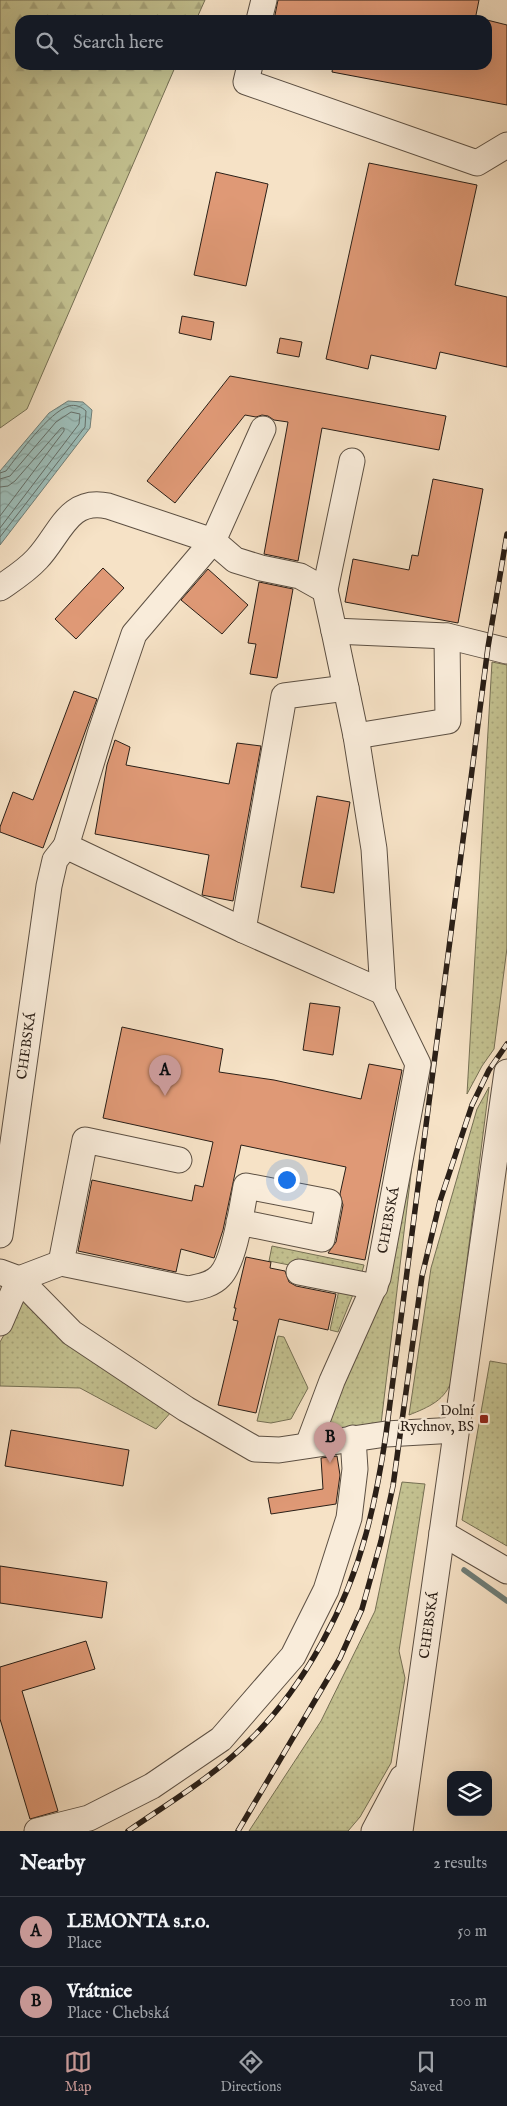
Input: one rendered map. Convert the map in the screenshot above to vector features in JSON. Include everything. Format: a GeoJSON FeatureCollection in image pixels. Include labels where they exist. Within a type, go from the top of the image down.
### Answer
{"type":"FeatureCollection","features":[{"type":"Feature","properties":{"kind":"street"},"geometry":{"type":"LineString","coordinates":[[260,15],[264,0]]}},
{"type":"Feature","properties":{"kind":"street"},"geometry":{"type":"LineString","coordinates":[[249,70],[246,82],[477,163],[507,145]]}},
{"type":"Feature","properties":{"kind":"street","name":"CHEBSKÁ"},"geometry":{"type":"LineString","coordinates":[[0,1235],[8,1126],[55,860],[66,846],[101,731],[134,634],[212,541],[263,429]]}},
{"type":"Feature","properties":{"kind":"street"},"geometry":{"type":"LineString","coordinates":[[66,846],[243,930],[383,992],[374,849],[356,736],[325,590],[352,461]]}},
{"type":"Feature","properties":{"kind":"street"},"geometry":{"type":"LineString","coordinates":[[0,588],[18,576],[36,560],[49,546],[65,521],[74,512],[96,503],[212,541],[235,560],[261,568],[300,576],[325,590]]}},
{"type":"Feature","properties":{"kind":"street"},"geometry":{"type":"LineString","coordinates":[[334,631],[446,636],[507,651]]}},
{"type":"Feature","properties":{"kind":"street"},"geometry":{"type":"LineString","coordinates":[[356,736],[448,721],[446,636]]}},
{"type":"Feature","properties":{"kind":"street"},"geometry":{"type":"LineString","coordinates":[[243,930],[284,696],[346,688]]}},
{"type":"Feature","properties":{"kind":"street","name":"CHEBSKÁ"},"geometry":{"type":"LineString","coordinates":[[308,1445],[332,1381],[378,1278],[418,1064],[383,992]]}},
{"type":"Feature","properties":{"kind":"street","name":"CHEBSKÁ"},"geometry":{"type":"LineString","coordinates":[[400,1831],[507,1072]]}},
{"type":"Feature","properties":{"kind":"street"},"geometry":{"type":"LineString","coordinates":[[61,1263],[85,1140],[179,1160]]}},
{"type":"Feature","properties":{"kind":"street"},"geometry":{"type":"LineString","coordinates":[[10,1276],[61,1263],[188,1289],[203,1286],[216,1280],[228,1266],[239,1222]]}},
{"type":"Feature","properties":{"kind":"street"},"geometry":{"type":"LineString","coordinates":[[299,1272],[375,1287]]}},
{"type":"Feature","properties":{"kind":"street"},"geometry":{"type":"LineString","coordinates":[[10,1276],[72,1333],[186,1409],[255,1449],[279,1450],[352,1438],[456,1430]]}},
{"type":"Feature","properties":{"kind":"street"},"geometry":{"type":"LineString","coordinates":[[0,1323],[10,1276]]}},
{"type":"Feature","properties":{"kind":"street"},"geometry":{"type":"LineString","coordinates":[[37,1831],[89,1818],[152,1786],[221,1739],[293,1656],[326,1590],[349,1518],[355,1469],[352,1438]]}},
{"type":"Feature","properties":{"kind":"street"},"geometry":{"type":"LineString","coordinates":[[442,1533],[507,1571]]}},
{"type":"Feature","properties":{"kind":"street"},"geometry":{"type":"LineString","coordinates":[[374,1831],[411,1760]]}},
{"type":"Feature","properties":{"kind":"green space"},"geometry":{"type":"Polygon","coordinates":[[[0,0],[205,0],[198,15],[15,15],[15,70],[174,70],[27,409],[0,428],[0,0]]]}},
{"type":"Feature","properties":{"kind":"green space"},"geometry":{"type":"Polygon","coordinates":[[[492,662],[507,665],[507,948],[494,1049],[482,1066],[467,1094],[492,662]]]}},
{"type":"Feature","properties":{"kind":"green space"},"geometry":{"type":"Polygon","coordinates":[[[422,1082],[381,1424],[324,1432],[422,1082]]]}},
{"type":"Feature","properties":{"kind":"green space"},"geometry":{"type":"Polygon","coordinates":[[[489,1087],[452,1379],[441,1398],[430,1406],[409,1415],[431,1268],[477,1109],[489,1087]]]}},
{"type":"Feature","properties":{"kind":"green space"},"geometry":{"type":"Polygon","coordinates":[[[272,1246],[364,1265],[360,1279],[269,1261],[272,1246]]]}},
{"type":"Feature","properties":{"kind":"green space"},"geometry":{"type":"Polygon","coordinates":[[[339,1290],[354,1292],[338,1332],[330,1330],[339,1290]]]}},
{"type":"Feature","properties":{"kind":"green space"},"geometry":{"type":"Polygon","coordinates":[[[26,1296],[172,1411],[156,1429],[80,1388],[0,1386],[0,1342],[26,1296]]]}},
{"type":"Feature","properties":{"kind":"green space"},"geometry":{"type":"Polygon","coordinates":[[[278,1336],[284,1337],[308,1388],[291,1419],[271,1423],[257,1421],[278,1336]]]}},
{"type":"Feature","properties":{"kind":"green space"},"geometry":{"type":"Polygon","coordinates":[[[490,1361],[507,1364],[507,1546],[462,1520],[490,1361]]]}},
{"type":"Feature","properties":{"kind":"green space"},"geometry":{"type":"Polygon","coordinates":[[[402,1482],[425,1484],[399,1651],[405,1678],[391,1763],[360,1817],[348,1831],[249,1831],[321,1721],[375,1611],[402,1482]]]}},
{"type":"Feature","properties":{"kind":"water"},"geometry":{"type":"Polygon","coordinates":[[[68,401],[83,402],[92,410],[90,428],[0,545],[0,471],[49,413],[68,401]]]}},
{"type":"Feature","properties":{"kind":"building"},"geometry":{"type":"Polygon","coordinates":[[[278,0],[479,0],[476,15],[275,15],[278,0]]]}},
{"type":"Feature","properties":{"kind":"building"},"geometry":{"type":"Polygon","coordinates":[[[492,21],[507,25],[507,105],[332,72],[332,70],[492,70],[492,21]]]}},
{"type":"Feature","properties":{"kind":"building"},"geometry":{"type":"Polygon","coordinates":[[[369,163],[477,185],[455,285],[507,297],[507,367],[440,352],[436,369],[371,355],[368,369],[326,359],[369,163]]]}},
{"type":"Feature","properties":{"kind":"building"},"geometry":{"type":"Polygon","coordinates":[[[216,172],[268,184],[246,286],[194,275],[216,172]]]}},
{"type":"Feature","properties":{"kind":"building"},"geometry":{"type":"Polygon","coordinates":[[[182,316],[214,322],[211,340],[179,333],[182,316]]]}},
{"type":"Feature","properties":{"kind":"building"},"geometry":{"type":"Polygon","coordinates":[[[280,338],[302,342],[299,357],[277,353],[280,338]]]}},
{"type":"Feature","properties":{"kind":"building"},"geometry":{"type":"Polygon","coordinates":[[[230,376],[446,416],[439,450],[322,428],[298,561],[264,554],[288,422],[274,420],[262,415],[256,417],[245,415],[175,503],[147,481],[230,376]]]}},
{"type":"Feature","properties":{"kind":"building"},"geometry":{"type":"Polygon","coordinates":[[[433,479],[483,489],[458,623],[345,602],[353,559],[409,570],[412,555],[418,556],[433,479]]]}},
{"type":"Feature","properties":{"kind":"building"},"geometry":{"type":"Polygon","coordinates":[[[103,568],[124,588],[76,639],[55,619],[103,568]]]}},
{"type":"Feature","properties":{"kind":"building"},"geometry":{"type":"Polygon","coordinates":[[[208,569],[248,605],[222,634],[181,600],[208,569]]]}},
{"type":"Feature","properties":{"kind":"building"},"geometry":{"type":"Polygon","coordinates":[[[259,582],[293,589],[277,678],[250,674],[256,644],[248,643],[259,582]]]}},
{"type":"Feature","properties":{"kind":"building"},"geometry":{"type":"Polygon","coordinates":[[[74,691],[97,699],[43,848],[0,832],[0,827],[13,792],[33,800],[74,691]]]}},
{"type":"Feature","properties":{"kind":"building"},"geometry":{"type":"Polygon","coordinates":[[[115,740],[130,747],[126,765],[229,784],[237,743],[261,746],[233,901],[202,895],[209,855],[95,834],[107,765],[115,740]]]}},
{"type":"Feature","properties":{"kind":"building"},"geometry":{"type":"Polygon","coordinates":[[[317,796],[350,802],[334,893],[301,887],[317,796]]]}},
{"type":"Feature","properties":{"kind":"building"},"geometry":{"type":"Polygon","coordinates":[[[310,1003],[340,1007],[333,1055],[303,1050],[310,1003]]]}},
{"type":"Feature","properties":{"kind":"building"},"geometry":{"type":"Polygon","coordinates":[[[122,1027],[223,1049],[219,1072],[274,1080],[361,1099],[369,1064],[402,1070],[365,1260],[328,1253],[336,1242],[343,1205],[340,1194],[346,1167],[241,1145],[223,1230],[214,1258],[181,1249],[176,1272],[78,1251],[92,1180],[192,1201],[195,1185],[203,1187],[213,1142],[103,1118],[122,1027]]]}},
{"type":"Feature","properties":{"kind":"building"},"geometry":{"type":"Polygon","coordinates":[[[246,1257],[271,1262],[270,1268],[285,1271],[289,1282],[296,1286],[336,1294],[328,1330],[279,1319],[256,1413],[218,1405],[238,1321],[233,1320],[236,1308],[234,1308],[246,1257]]]}},
{"type":"Feature","properties":{"kind":"building"},"geometry":{"type":"Polygon","coordinates":[[[11,1430],[129,1450],[123,1486],[5,1466],[11,1430]]]}},
{"type":"Feature","properties":{"kind":"building"},"geometry":{"type":"Polygon","coordinates":[[[337,1456],[340,1475],[336,1504],[271,1514],[268,1498],[323,1489],[321,1458],[337,1456]]]}},
{"type":"Feature","properties":{"kind":"building"},"geometry":{"type":"Polygon","coordinates":[[[0,1566],[107,1582],[102,1618],[0,1603],[0,1566]]]}},
{"type":"Feature","properties":{"kind":"building"},"geometry":{"type":"Polygon","coordinates":[[[86,1641],[95,1669],[22,1691],[58,1811],[30,1819],[0,1719],[0,1667],[86,1641]]]}},
{"type":"Feature","properties":{"kind":"waterway"},"geometry":{"type":"LineString","coordinates":[[464,1570],[507,1601]]}},
{"type":"Feature","properties":{"kind":"railway"},"geometry":{"type":"LineString","coordinates":[[128,1831],[223,1764],[252,1738],[290,1694],[322,1643],[336,1616],[348,1589],[366,1534],[378,1484],[386,1434],[488,647],[507,534]]}},
{"type":"Feature","properties":{"kind":"railway"},"geometry":{"type":"LineString","coordinates":[[238,1831],[340,1658],[362,1609],[381,1541],[393,1486],[422,1276],[440,1201],[472,1105],[489,1070],[507,1044]]}},
{"type":"Feature","properties":{"kind":"place","name":"LEMONTA s.r.o."},"geometry":{"type":"Point","coordinates":[165,1096]}},
{"type":"Feature","properties":{"kind":"place","name":"Dolní Rychnov, BS"},"geometry":{"type":"Point","coordinates":[484,1419]}},
{"type":"Feature","properties":{"kind":"place","name":"Vrátnice"},"geometry":{"type":"Point","coordinates":[330,1463]}}]}
